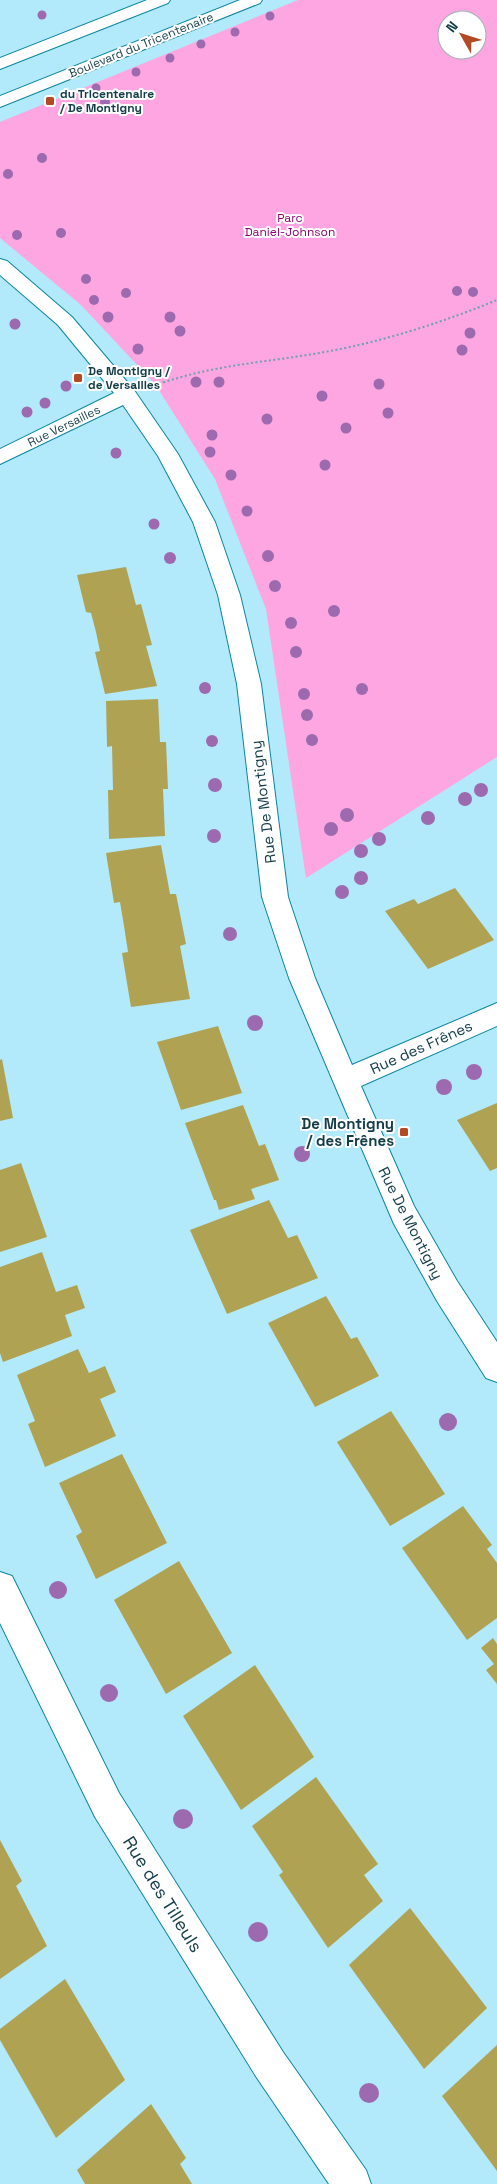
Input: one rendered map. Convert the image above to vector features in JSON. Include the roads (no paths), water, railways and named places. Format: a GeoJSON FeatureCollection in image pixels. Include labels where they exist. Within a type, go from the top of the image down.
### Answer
{"type":"FeatureCollection","features":[{"type":"Feature","properties":{"kind":"street"},"geometry":{"type":"LineString","coordinates":[[0,64],[162,0]]}},
{"type":"Feature","properties":{"kind":"street","name":"Boulevard du Tricentenaire"},"geometry":{"type":"LineString","coordinates":[[0,102],[254,0]]}},
{"type":"Feature","properties":{"kind":"street"},"geometry":{"type":"LineString","coordinates":[[131,12],[167,35]]}},
{"type":"Feature","properties":{"kind":"street","name":"Rue De Montigny"},"geometry":{"type":"LineString","coordinates":[[0,265],[65,320],[127,395],[168,454],[204,522],[229,595],[249,684],[275,898],[302,978],[346,1080],[370,1142],[404,1215],[447,1291],[497,1368]]}},
{"type":"Feature","properties":{"kind":"street","name":"Rue Versailles"},"geometry":{"type":"LineString","coordinates":[[0,457],[127,395]]}},
{"type":"Feature","properties":{"kind":"street","name":"Rue des Frênes"},"geometry":{"type":"LineString","coordinates":[[346,1080],[497,1014]]}},
{"type":"Feature","properties":{"kind":"street","name":"Rue des Tilleuls"},"geometry":{"type":"LineString","coordinates":[[0,1588],[107,1805],[270,2065],[352,2184]]}},
{"type":"Feature","properties":{"kind":"place","name":"du Tricentenaire / De Montigny"},"geometry":{"type":"Point","coordinates":[50,101]}},
{"type":"Feature","properties":{"kind":"place","name":"De Montigny / de Versailles"},"geometry":{"type":"Point","coordinates":[78,378]}},
{"type":"Feature","properties":{"kind":"place","name":"De Montigny / des Frênes"},"geometry":{"type":"Point","coordinates":[404,1132]}},
{"type":"Feature","properties":{"kind":"park label","name":"Parc Daniel-Johnson"},"geometry":{"type":"Point","coordinates":[290,225]}}]}
